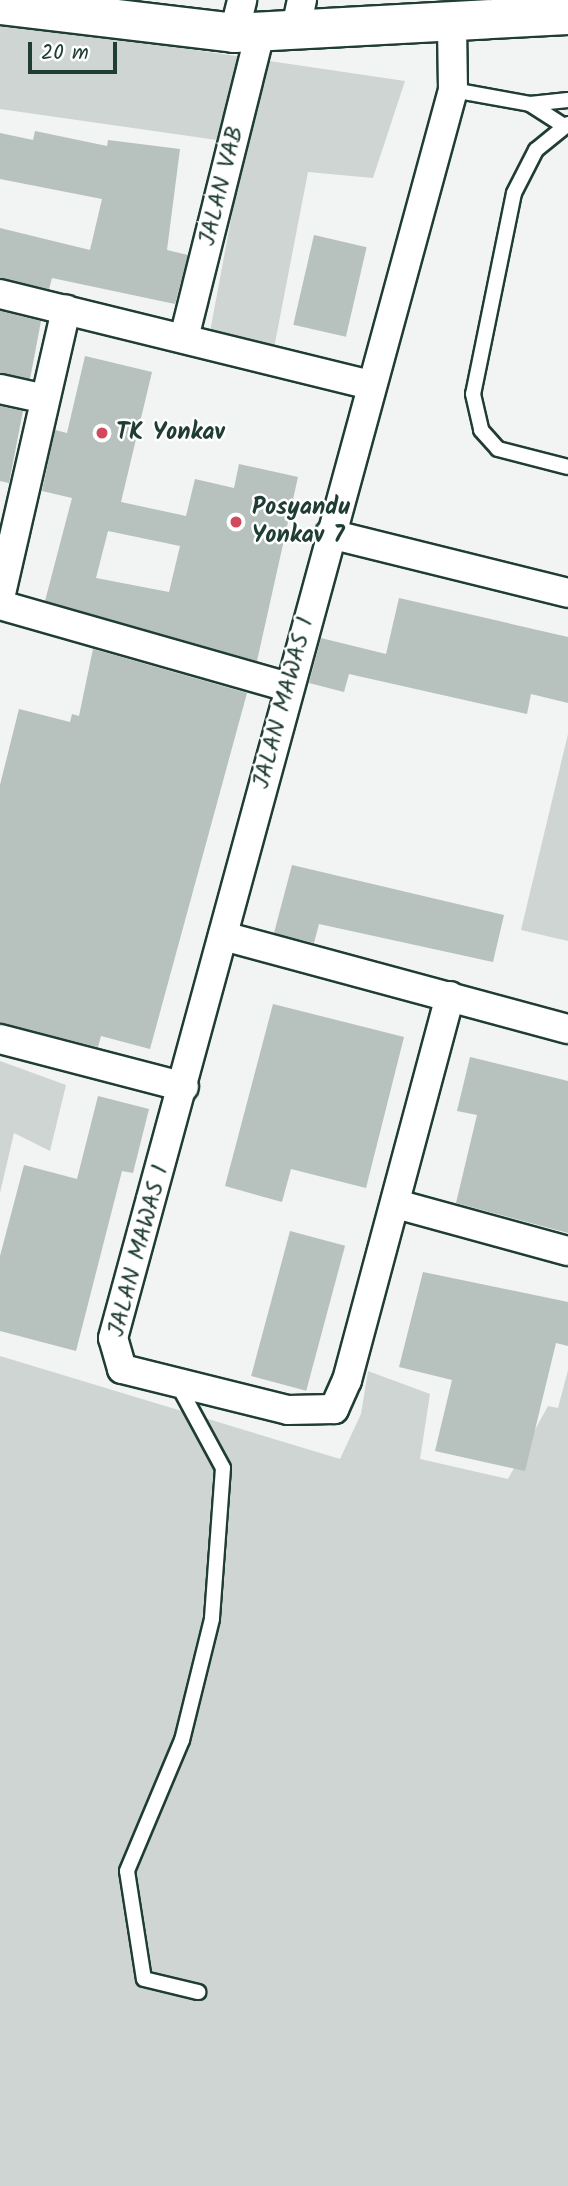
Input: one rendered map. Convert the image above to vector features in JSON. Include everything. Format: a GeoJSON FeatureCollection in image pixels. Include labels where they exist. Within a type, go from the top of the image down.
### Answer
{"type":"FeatureCollection","features":[{"type":"Feature","properties":{"kind":"main road"},"geometry":{"type":"LineString","coordinates":[[0,5],[267,19],[452,24],[568,15]]}},
{"type":"Feature","properties":{"kind":"street","name":"JALAN VAB"},"geometry":{"type":"LineString","coordinates":[[184,338],[267,19]]}},
{"type":"Feature","properties":{"kind":"street","name":"JALAN MAWAS 1"},"geometry":{"type":"LineString","coordinates":[[178,1385],[131,1374],[115,1362],[113,1338],[184,1087],[288,687],[453,90],[452,24]]}},
{"type":"Feature","properties":{"kind":"street"},"geometry":{"type":"LineString","coordinates":[[0,294],[371,385]]}},
{"type":"Feature","properties":{"kind":"street"},"geometry":{"type":"LineString","coordinates":[[0,598],[11,498],[45,399],[66,309]]}},
{"type":"Feature","properties":{"kind":"street"},"geometry":{"type":"LineString","coordinates":[[0,388],[45,399]]}},
{"type":"Feature","properties":{"kind":"street"},"geometry":{"type":"LineString","coordinates":[[330,534],[568,593]]}},
{"type":"Feature","properties":{"kind":"street"},"geometry":{"type":"LineString","coordinates":[[0,606],[288,687]]}},
{"type":"Feature","properties":{"kind":"street"},"geometry":{"type":"LineString","coordinates":[[223,936],[568,1029]]}},
{"type":"Feature","properties":{"kind":"street"},"geometry":{"type":"LineString","coordinates":[[178,1385],[307,1414],[334,1409],[396,1204],[450,996]]}},
{"type":"Feature","properties":{"kind":"street"},"geometry":{"type":"LineString","coordinates":[[0,1040],[184,1087]]}},
{"type":"Feature","properties":{"kind":"street"},"geometry":{"type":"LineString","coordinates":[[396,1204],[568,1251]]}},
{"type":"Feature","properties":{"kind":"lane"},"geometry":{"type":"LineString","coordinates":[[453,90],[530,104],[568,100]]}},
{"type":"Feature","properties":{"kind":"lane"},"geometry":{"type":"LineString","coordinates":[[530,104],[566,125],[531,157],[514,193],[473,394],[481,430],[498,449],[568,467]]}},
{"type":"Feature","properties":{"kind":"lane"},"geometry":{"type":"LineString","coordinates":[[178,1385],[223,1468],[212,1619],[182,1740],[127,1871],[144,1979],[198,1992]]}},
{"type":"Feature","properties":{"kind":"shaded area"},"geometry":{"type":"Polygon","coordinates":[[[0,21],[405,81],[373,178],[308,172],[274,348],[207,348],[245,144],[0,109],[0,21]]]}},
{"type":"Feature","properties":{"kind":"shaded area"},"geometry":{"type":"Polygon","coordinates":[[[568,734],[568,941],[521,930],[568,734]]]}},
{"type":"Feature","properties":{"kind":"shaded area"},"geometry":{"type":"Polygon","coordinates":[[[0,1061],[66,1085],[50,1151],[14,1133],[0,1193],[0,1061]]]}},
{"type":"Feature","properties":{"kind":"shaded area"},"geometry":{"type":"Polygon","coordinates":[[[0,1356],[340,1459],[361,1414],[368,1371],[430,1394],[420,1459],[508,1479],[548,1406],[558,1408],[568,1370],[568,2186],[0,2186],[0,1356]]]}},
{"type":"Feature","properties":{"kind":"building"},"geometry":{"type":"Polygon","coordinates":[[[35,131],[107,146],[108,140],[180,149],[167,250],[188,255],[175,304],[52,278],[49,289],[0,278],[0,228],[90,250],[102,199],[0,179],[0,133],[33,140],[35,131]]]}},
{"type":"Feature","properties":{"kind":"building"},"geometry":{"type":"Polygon","coordinates":[[[314,235],[367,247],[346,337],[293,325],[314,235]]]}},
{"type":"Feature","properties":{"kind":"building"},"geometry":{"type":"Polygon","coordinates":[[[0,311],[41,321],[30,379],[0,373],[0,311]]]}},
{"type":"Feature","properties":{"kind":"building"},"geometry":{"type":"Polygon","coordinates":[[[85,356],[152,372],[121,502],[186,516],[195,479],[234,488],[239,464],[298,477],[257,661],[45,601],[72,498],[42,491],[55,430],[67,433],[85,356]],[[108,531],[96,578],[169,592],[180,546],[108,531]]]}},
{"type":"Feature","properties":{"kind":"building"},"geometry":{"type":"Polygon","coordinates":[[[0,406],[23,411],[9,483],[0,481],[0,406]]]}},
{"type":"Feature","properties":{"kind":"building"},"geometry":{"type":"Polygon","coordinates":[[[399,598],[568,637],[568,703],[531,694],[527,714],[349,674],[344,692],[309,683],[321,638],[386,654],[399,598]]]}},
{"type":"Feature","properties":{"kind":"building"},"geometry":{"type":"Polygon","coordinates":[[[93,649],[247,693],[150,1049],[101,1036],[98,1047],[0,1023],[0,785],[19,709],[70,722],[72,714],[79,716],[93,649]]]}},
{"type":"Feature","properties":{"kind":"building"},"geometry":{"type":"Polygon","coordinates":[[[292,865],[504,915],[493,962],[319,924],[314,943],[274,933],[292,865]]]}},
{"type":"Feature","properties":{"kind":"building"},"geometry":{"type":"Polygon","coordinates":[[[273,1004],[404,1037],[366,1188],[291,1169],[282,1202],[225,1186],[273,1004]]]}},
{"type":"Feature","properties":{"kind":"building"},"geometry":{"type":"Polygon","coordinates":[[[470,1057],[568,1081],[568,1233],[456,1203],[477,1115],[457,1111],[470,1057]]]}},
{"type":"Feature","properties":{"kind":"building"},"geometry":{"type":"Polygon","coordinates":[[[98,1096],[149,1109],[133,1173],[122,1171],[76,1351],[0,1331],[0,1256],[24,1165],[77,1179],[98,1096]]]}},
{"type":"Feature","properties":{"kind":"building"},"geometry":{"type":"Polygon","coordinates":[[[290,1231],[345,1246],[306,1391],[251,1376],[290,1231]]]}},
{"type":"Feature","properties":{"kind":"building"},"geometry":{"type":"Polygon","coordinates":[[[423,1272],[568,1302],[568,1346],[556,1343],[525,1471],[435,1451],[452,1380],[399,1367],[423,1272]]]}},
{"type":"Feature","properties":{"kind":"place","name":"TK Yonkav"},"geometry":{"type":"Point","coordinates":[102,433]}},
{"type":"Feature","properties":{"kind":"place","name":"Posyandu Yonkav 7"},"geometry":{"type":"Point","coordinates":[236,522]}}]}
